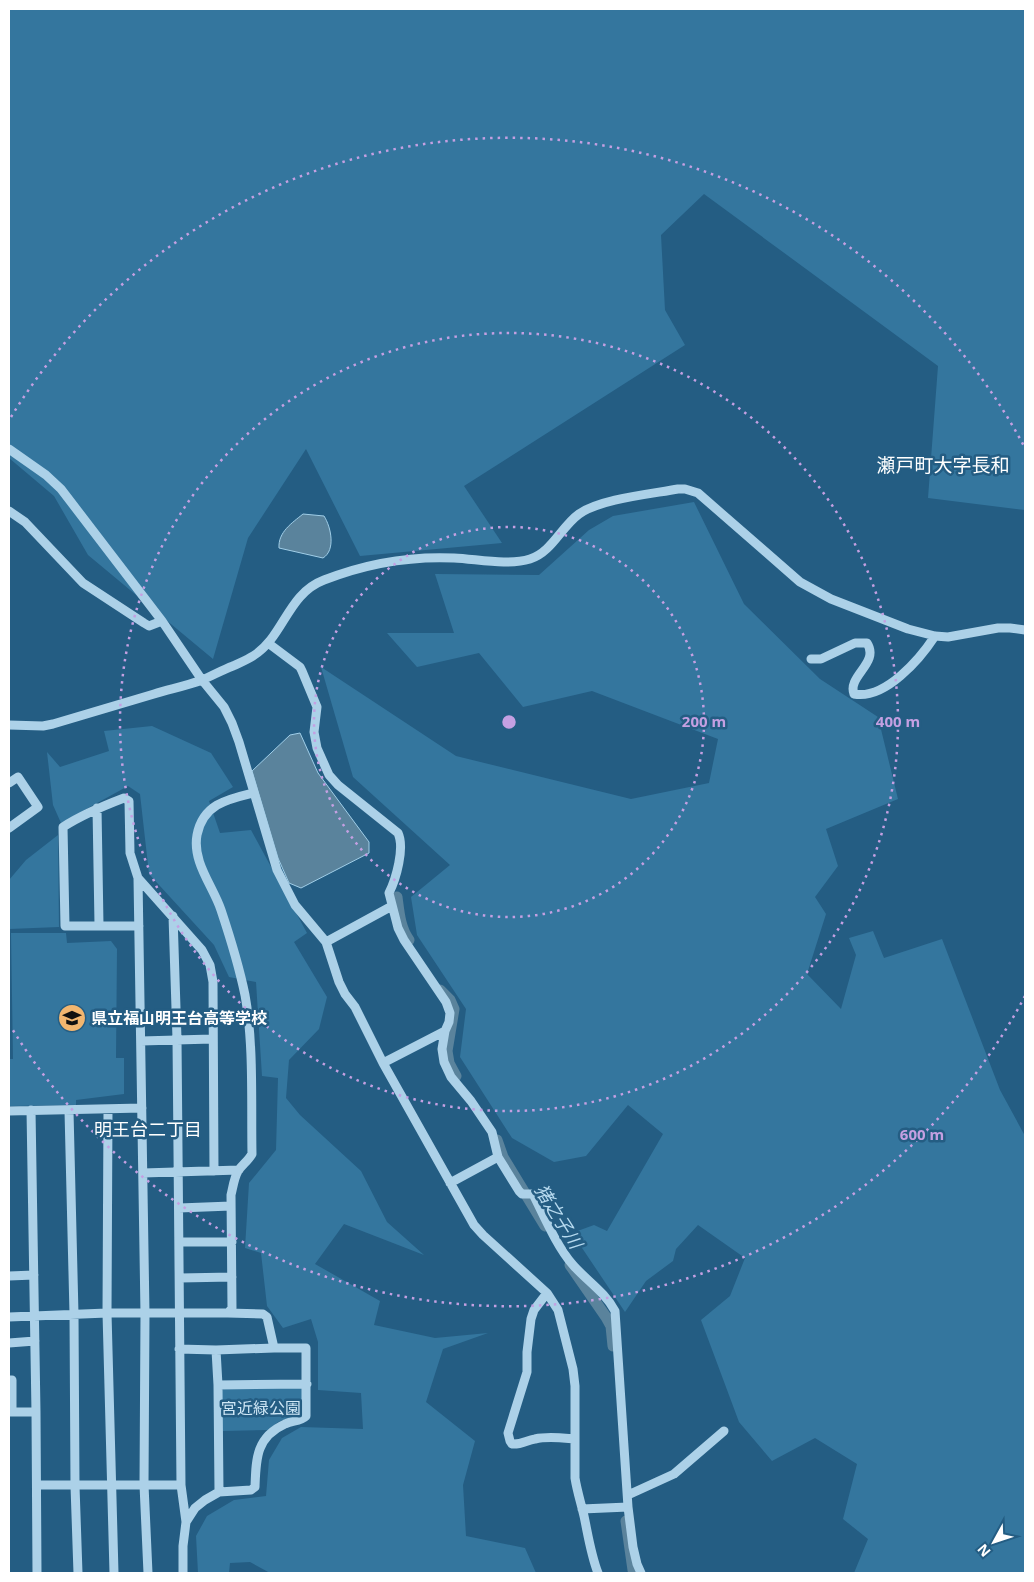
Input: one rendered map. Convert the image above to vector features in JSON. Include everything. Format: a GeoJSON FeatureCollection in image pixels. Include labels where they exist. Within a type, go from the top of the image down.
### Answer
{"type":"FeatureCollection","features":[{"type":"Feature","properties":{"kind":"street"},"geometry":{"type":"LineString","coordinates":[[9,449],[46,475],[61,489],[224,707],[239,742],[277,870],[284,887],[295,905],[326,942],[339,982],[345,994],[355,1007],[474,1225],[547,1293],[558,1310],[573,1368],[575,1386],[575,1478],[577,1492],[598,1573]]}},
{"type":"Feature","properties":{"kind":"street"},"geometry":{"type":"LineString","coordinates":[[9,725],[43,726],[53,724],[202,680],[252,656],[268,643],[294,603],[304,593],[323,580],[364,567],[406,560],[453,558],[519,562],[539,555],[548,548],[568,524],[588,508],[678,489],[692,490],[706,498],[800,582],[815,592],[831,599],[908,629],[935,636],[955,636],[998,628],[1025,630]]}},
{"type":"Feature","properties":{"kind":"street"},"geometry":{"type":"LineString","coordinates":[[9,511],[25,522],[83,583],[149,626],[162,622]]}},
{"type":"Feature","properties":{"kind":"street"},"geometry":{"type":"LineString","coordinates":[[811,659],[821,660],[855,643],[867,644],[870,648],[869,659],[865,668],[853,683],[852,690],[854,694],[858,695],[871,693],[892,682],[910,667],[935,636]]}},
{"type":"Feature","properties":{"kind":"street"},"geometry":{"type":"LineString","coordinates":[[268,643],[300,667],[302,671],[317,707],[314,732],[317,748],[329,775],[338,785],[398,833],[401,848],[393,885],[389,893],[398,928],[404,940],[446,1002],[450,1013],[442,1049],[444,1062],[451,1077],[471,1101],[492,1132],[498,1158],[519,1191],[525,1194],[533,1194],[573,1265],[610,1301],[615,1311],[628,1495],[624,1507],[637,1564],[641,1573]]}},
{"type":"Feature","properties":{"kind":"street"},"geometry":{"type":"LineString","coordinates":[[9,783],[18,777],[38,807],[9,828]]}},
{"type":"Feature","properties":{"kind":"street"},"geometry":{"type":"LineString","coordinates":[[228,1312],[232,1308],[231,1206],[233,1182],[238,1170],[247,1162],[252,1154],[250,1037],[245,995],[221,909],[197,856],[196,846],[201,824],[218,803],[253,792]]}},
{"type":"Feature","properties":{"kind":"street"},"geometry":{"type":"LineString","coordinates":[[139,926],[65,926],[63,827],[97,808],[124,798],[129,801],[130,853],[138,878],[139,926],[141,1041],[143,1173],[144,1485],[148,1573]]}},
{"type":"Feature","properties":{"kind":"street"},"geometry":{"type":"LineString","coordinates":[[97,808],[99,925]]}},
{"type":"Feature","properties":{"kind":"street"},"geometry":{"type":"LineString","coordinates":[[138,878],[202,950],[210,965],[212,982],[214,1171]]}},
{"type":"Feature","properties":{"kind":"street"},"geometry":{"type":"LineString","coordinates":[[326,942],[392,906]]}},
{"type":"Feature","properties":{"kind":"street"},"geometry":{"type":"LineString","coordinates":[[173,916],[180,1242],[179,1349],[182,1485],[186,1522],[183,1546],[183,1573]]}},
{"type":"Feature","properties":{"kind":"street"},"geometry":{"type":"LineString","coordinates":[[384,1063],[445,1031]]}},
{"type":"Feature","properties":{"kind":"street"},"geometry":{"type":"LineString","coordinates":[[141,1041],[212,1039]]}},
{"type":"Feature","properties":{"kind":"street"},"geometry":{"type":"LineString","coordinates":[[9,1111],[142,1108]]}},
{"type":"Feature","properties":{"kind":"street"},"geometry":{"type":"LineString","coordinates":[[31,1110],[37,1573]]}},
{"type":"Feature","properties":{"kind":"street"},"geometry":{"type":"LineString","coordinates":[[108,1110],[108,1313],[114,1573]]}},
{"type":"Feature","properties":{"kind":"street"},"geometry":{"type":"LineString","coordinates":[[70,1111],[78,1573]]}},
{"type":"Feature","properties":{"kind":"street"},"geometry":{"type":"LineString","coordinates":[[450,1183],[498,1158]]}},
{"type":"Feature","properties":{"kind":"street"},"geometry":{"type":"LineString","coordinates":[[143,1173],[238,1170]]}},
{"type":"Feature","properties":{"kind":"street"},"geometry":{"type":"LineString","coordinates":[[179,1208],[231,1206]]}},
{"type":"Feature","properties":{"kind":"street"},"geometry":{"type":"LineString","coordinates":[[180,1242],[232,1242]]}},
{"type":"Feature","properties":{"kind":"street"},"geometry":{"type":"LineString","coordinates":[[9,1276],[34,1275]]}},
{"type":"Feature","properties":{"kind":"street"},"geometry":{"type":"LineString","coordinates":[[180,1278],[232,1277]]}},
{"type":"Feature","properties":{"kind":"street"},"geometry":{"type":"LineString","coordinates":[[547,1293],[534,1310],[531,1319],[527,1352],[527,1372],[508,1433],[512,1444],[551,1437],[575,1439]]}},
{"type":"Feature","properties":{"kind":"street"},"geometry":{"type":"LineString","coordinates":[[9,1317],[108,1313],[228,1312],[263,1314],[267,1317],[274,1348]]}},
{"type":"Feature","properties":{"kind":"street"},"geometry":{"type":"LineString","coordinates":[[9,1343],[35,1341]]}},
{"type":"Feature","properties":{"kind":"street"},"geometry":{"type":"LineString","coordinates":[[179,1349],[306,1348],[306,1416],[303,1420],[288,1422],[276,1428],[265,1437],[259,1450],[255,1487],[252,1490],[219,1492],[195,1508],[186,1522]]}},
{"type":"Feature","properties":{"kind":"street"},"geometry":{"type":"LineString","coordinates":[[216,1350],[219,1492]]}},
{"type":"Feature","properties":{"kind":"street"},"geometry":{"type":"LineString","coordinates":[[9,1380],[12,1380],[10,1412],[36,1412]]}},
{"type":"Feature","properties":{"kind":"street"},"geometry":{"type":"LineString","coordinates":[[218,1385],[306,1384]]}},
{"type":"Feature","properties":{"kind":"street"},"geometry":{"type":"LineString","coordinates":[[628,1495],[674,1474],[724,1431]]}},
{"type":"Feature","properties":{"kind":"street"},"geometry":{"type":"LineString","coordinates":[[37,1484],[75,1486],[182,1485]]}},
{"type":"Feature","properties":{"kind":"street"},"geometry":{"type":"LineString","coordinates":[[582,1509],[624,1507]]}},
{"type":"Feature","properties":{"kind":"green space"},"geometry":{"type":"Polygon","coordinates":[[[9,9],[1025,9],[1025,510],[928,498],[938,366],[704,194],[661,235],[665,310],[685,345],[464,486],[502,543],[360,556],[306,449],[248,538],[213,659],[88,555],[54,496],[9,458],[9,9]]]}},
{"type":"Feature","properties":{"kind":"green space"},"geometry":{"type":"Polygon","coordinates":[[[694,502],[744,604],[820,679],[878,717],[898,799],[826,829],[838,866],[815,897],[826,914],[807,974],[841,1009],[856,955],[849,938],[873,931],[884,958],[942,939],[1000,1090],[1025,1136],[1025,1573],[854,1573],[868,1539],[843,1519],[857,1464],[815,1438],[772,1461],[739,1422],[701,1320],[730,1296],[745,1258],[698,1225],[676,1249],[673,1261],[646,1281],[625,1312],[572,1233],[594,1225],[607,1231],[663,1134],[628,1105],[586,1156],[554,1162],[512,1138],[460,1057],[466,1009],[417,935],[411,897],[450,865],[353,777],[321,667],[456,756],[631,799],[709,783],[718,739],[592,691],[523,707],[479,653],[417,667],[387,633],[454,633],[435,574],[539,575],[589,530],[613,516],[694,502]]]}},
{"type":"Feature","properties":{"kind":"green space"},"geometry":{"type":"Polygon","coordinates":[[[152,726],[211,753],[233,787],[209,801],[220,833],[251,830],[307,933],[294,942],[327,997],[319,1029],[289,1060],[286,1098],[300,1115],[361,1171],[387,1222],[424,1255],[344,1224],[315,1264],[380,1301],[374,1325],[435,1338],[488,1333],[443,1349],[426,1402],[475,1441],[463,1485],[466,1536],[525,1548],[536,1573],[270,1573],[250,1562],[230,1563],[229,1573],[198,1573],[196,1536],[207,1516],[234,1500],[266,1496],[269,1460],[282,1438],[301,1427],[363,1429],[361,1393],[318,1390],[318,1342],[311,1319],[283,1328],[267,1306],[261,1253],[245,1248],[249,1183],[276,1150],[278,1078],[262,1076],[256,982],[229,977],[214,945],[149,874],[140,794],[128,786],[61,823],[53,805],[47,752],[60,767],[109,751],[104,731],[152,726]]]}},
{"type":"Feature","properties":{"kind":"green space"},"geometry":{"type":"Polygon","coordinates":[[[58,835],[59,927],[9,929],[9,880],[26,860],[58,835]]]}},
{"type":"Feature","properties":{"kind":"green space","name":"県立福山明王台高等学校"},"geometry":{"type":"Polygon","coordinates":[[[11,933],[66,933],[67,943],[111,941],[117,949],[116,1058],[124,1058],[124,1094],[76,1100],[76,1105],[9,1106],[9,1059],[13,1059],[11,933]]]}},
{"type":"Feature","properties":{"kind":"green space","name":"宮近緑公園"},"geometry":{"type":"Polygon","coordinates":[[[225,1387],[300,1387],[304,1391],[305,1413],[300,1418],[288,1418],[278,1422],[268,1430],[222,1431],[221,1392],[225,1387]]]}},
{"type":"Feature","properties":{"kind":"shaded area"},"geometry":{"type":"Polygon","coordinates":[[[303,514],[324,516],[330,532],[331,544],[330,550],[323,558],[279,548],[279,542],[283,533],[290,524],[303,514]]]}},
{"type":"Feature","properties":{"kind":"shaded area"},"geometry":{"type":"Polygon","coordinates":[[[300,733],[318,773],[369,842],[369,853],[301,888],[289,883],[278,858],[252,771],[290,735],[300,733]]]}},
{"type":"Feature","properties":{"kind":"waterway","name":"猪之子川"},"geometry":{"type":"LineString","coordinates":[[397,897],[402,925],[409,940]]}},
{"type":"Feature","properties":{"kind":"waterway","name":"猪之子川"},"geometry":{"type":"LineString","coordinates":[[440,990],[450,1000],[454,1009],[447,1051],[449,1063],[456,1076]]}},
{"type":"Feature","properties":{"kind":"waterway","name":"猪之子川"},"geometry":{"type":"LineString","coordinates":[[497,1140],[503,1157],[545,1226]]}},
{"type":"Feature","properties":{"kind":"waterway","name":"猪之子川"},"geometry":{"type":"LineString","coordinates":[[570,1265],[611,1326],[613,1346]]}},
{"type":"Feature","properties":{"kind":"waterway","name":"猪之子川"},"geometry":{"type":"LineString","coordinates":[[626,1521],[635,1573]]}},
{"type":"Feature","properties":{"kind":"place","name":"県立福山明王台高等学校"},"geometry":{"type":"Point","coordinates":[72,1018]}},
{"type":"Feature","properties":{"kind":"district","name":"瀬戸町大字長和"},"geometry":{"type":"Point","coordinates":[943,465]}},
{"type":"Feature","properties":{"kind":"district","name":"明王台二丁目"},"geometry":{"type":"Point","coordinates":[148,1129]}}]}
